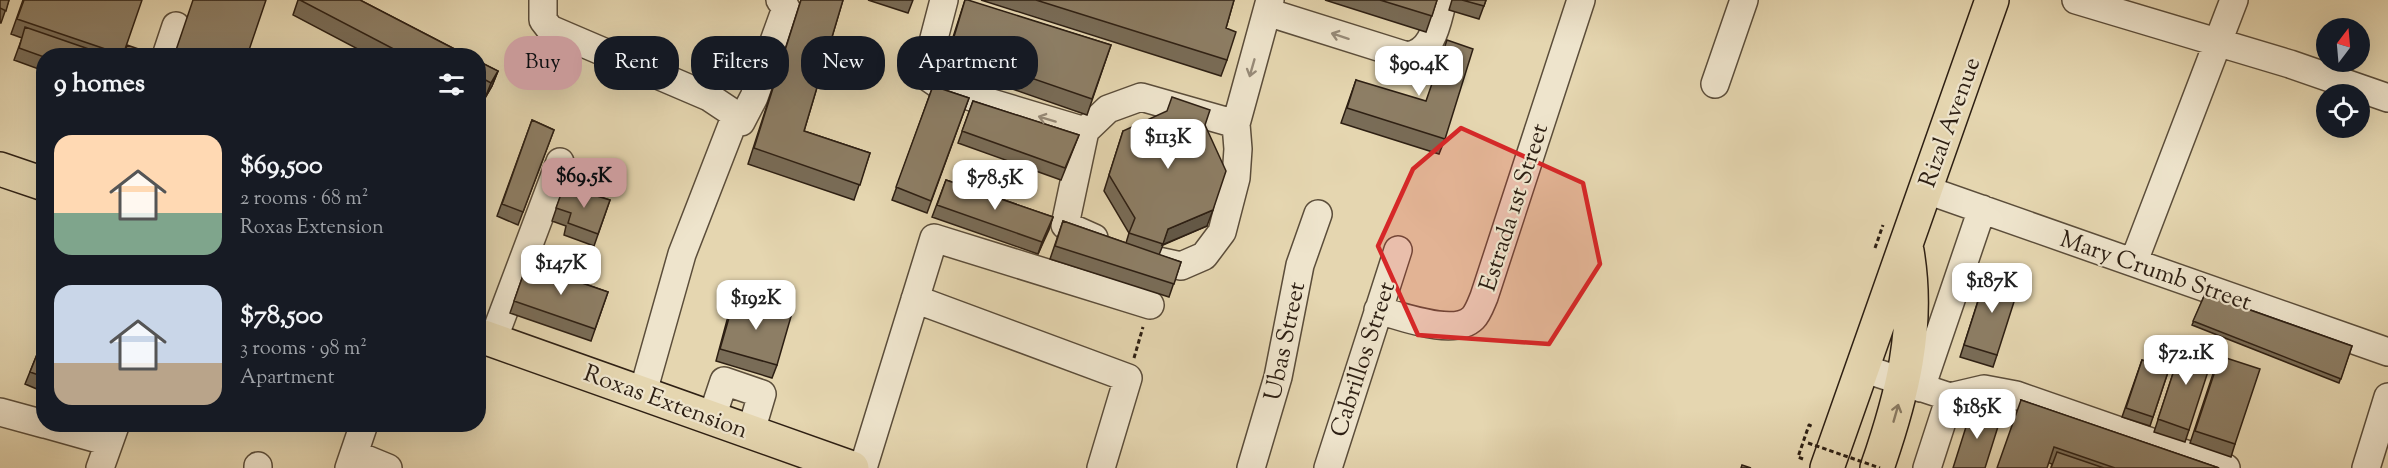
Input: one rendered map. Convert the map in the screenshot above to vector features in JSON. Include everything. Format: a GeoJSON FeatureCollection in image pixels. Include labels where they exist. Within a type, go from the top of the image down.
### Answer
{"type":"FeatureCollection","features":[{"type":"Feature","properties":{"kind":"main road","name":"Rizal Avenue"},"geometry":{"type":"LineString","coordinates":[[1813,457],[1862,368],[1992,0]]}},
{"type":"Feature","properties":{"kind":"main road"},"geometry":{"type":"LineString","coordinates":[[0,169],[36,181]]}},
{"type":"Feature","properties":{"kind":"main road","name":"Rizal Avenue"},"geometry":{"type":"LineString","coordinates":[[1879,468],[1913,385],[1910,341],[1912,297],[1905,244]]}},
{"type":"Feature","properties":{"kind":"main road","name":"Roxas Extension"},"geometry":{"type":"LineString","coordinates":[[486,337],[852,468]]}},
{"type":"Feature","properties":{"kind":"street"},"geometry":{"type":"LineString","coordinates":[[734,123],[741,122],[754,97],[786,8],[780,0]]}},
{"type":"Feature","properties":{"kind":"street"},"geometry":{"type":"LineString","coordinates":[[944,0],[927,61],[929,78],[945,88],[1085,131]]}},
{"type":"Feature","properties":{"kind":"street"},"geometry":{"type":"LineString","coordinates":[[1236,124],[1141,97],[1108,109],[1085,131],[1065,225],[1121,251],[1181,266],[1204,256],[1222,232],[1236,178],[1238,150],[1236,124],[1269,6],[1407,56],[1421,52],[1428,45],[1443,0]]}},
{"type":"Feature","properties":{"kind":"street","name":"Estrada 1st Street"},"geometry":{"type":"LineString","coordinates":[[1378,310],[1446,326],[1462,326],[1474,317],[1484,297],[1581,0]]}},
{"type":"Feature","properties":{"kind":"street"},"geometry":{"type":"LineString","coordinates":[[1715,84],[1744,0]]}},
{"type":"Feature","properties":{"kind":"street"},"geometry":{"type":"LineString","coordinates":[[2076,0],[2218,42],[2388,98]]}},
{"type":"Feature","properties":{"kind":"street"},"geometry":{"type":"LineString","coordinates":[[2134,261],[2234,0]]}},
{"type":"Feature","properties":{"kind":"street"},"geometry":{"type":"LineString","coordinates":[[538,2],[543,20],[549,29],[709,97],[730,111],[734,123],[686,244],[643,392]]}},
{"type":"Feature","properties":{"kind":"street"},"geometry":{"type":"LineString","coordinates":[[169,48],[176,26]]}},
{"type":"Feature","properties":{"kind":"street"},"geometry":{"type":"LineString","coordinates":[[486,337],[560,162]]}},
{"type":"Feature","properties":{"kind":"street","name":"Mary Crumb Street"},"geometry":{"type":"LineString","coordinates":[[1924,189],[2388,352]]}},
{"type":"Feature","properties":{"kind":"street"},"geometry":{"type":"LineString","coordinates":[[1913,385],[1982,209]]}},
{"type":"Feature","properties":{"kind":"street","name":"Ubas Street"},"geometry":{"type":"LineString","coordinates":[[1251,468],[1278,377],[1298,274],[1318,214]]}},
{"type":"Feature","properties":{"kind":"street"},"geometry":{"type":"LineString","coordinates":[[863,468],[934,238],[1150,305]]}},
{"type":"Feature","properties":{"kind":"street","name":"Cabrillos Street"},"geometry":{"type":"LineString","coordinates":[[1328,468],[1398,250]]}},
{"type":"Feature","properties":{"kind":"street"},"geometry":{"type":"LineString","coordinates":[[915,299],[1128,378],[1101,468]]}},
{"type":"Feature","properties":{"kind":"street"},"geometry":{"type":"LineString","coordinates":[[1862,368],[1950,397],[1984,389],[2016,394],[2226,468]]}},
{"type":"Feature","properties":{"kind":"street"},"geometry":{"type":"LineString","coordinates":[[1927,468],[1950,397]]}},
{"type":"Feature","properties":{"kind":"street"},"geometry":{"type":"LineString","coordinates":[[2366,468],[2382,434],[2388,397]]}},
{"type":"Feature","properties":{"kind":"street"},"geometry":{"type":"LineString","coordinates":[[0,412],[36,422]]}},
{"type":"Feature","properties":{"kind":"street"},"geometry":{"type":"LineString","coordinates":[[361,432],[352,461],[387,468]]}},
{"type":"Feature","properties":{"kind":"street"},"geometry":{"type":"LineString","coordinates":[[100,468],[112,433]]}},
{"type":"Feature","properties":{"kind":"path"},"geometry":{"type":"LineString","coordinates":[[1128,378],[1150,305]]}},
{"type":"Feature","properties":{"kind":"path"},"geometry":{"type":"LineString","coordinates":[[1814,427],[1809,425],[1798,457],[1813,457],[1879,468]]}},
{"type":"Feature","properties":{"kind":"highlighted area"},"geometry":{"type":"Polygon","coordinates":[[[1461,128],[1583,183],[1600,264],[1549,344],[1418,335],[1378,246],[1413,169],[1461,128]]]}},
{"type":"Feature","properties":{"kind":"building"},"geometry":{"type":"Polygon","coordinates":[[[0,0],[9,0],[6,11],[0,8],[0,0]]]}},
{"type":"Feature","properties":{"kind":"building"},"geometry":{"type":"Polygon","coordinates":[[[24,0],[142,0],[125,48],[102,48],[17,19],[24,0]]]}},
{"type":"Feature","properties":{"kind":"building"},"geometry":{"type":"Polygon","coordinates":[[[193,0],[266,0],[250,48],[177,48],[193,0]]]}},
{"type":"Feature","properties":{"kind":"building"},"geometry":{"type":"Polygon","coordinates":[[[300,0],[360,0],[453,48],[392,48],[300,0]]]}},
{"type":"Feature","properties":{"kind":"building"},"geometry":{"type":"Polygon","coordinates":[[[801,0],[843,0],[832,36],[801,36],[801,90],[816,90],[804,131],[870,153],[860,185],[754,148],[772,90],[789,90],[789,38],[801,0]]]}},
{"type":"Feature","properties":{"kind":"building"},"geometry":{"type":"Polygon","coordinates":[[[965,0],[968,0],[1111,45],[1092,99],[1038,80],[1038,36],[954,36],[965,0]]]}},
{"type":"Feature","properties":{"kind":"building"},"geometry":{"type":"Polygon","coordinates":[[[1036,0],[1234,0],[1226,28],[1236,32],[1227,60],[1036,0]]]}},
{"type":"Feature","properties":{"kind":"building"},"geometry":{"type":"Polygon","coordinates":[[[1380,0],[1437,0],[1432,16],[1380,0]]]}},
{"type":"Feature","properties":{"kind":"building"},"geometry":{"type":"Polygon","coordinates":[[[1462,0],[1486,0],[1484,6],[1462,0]]]}},
{"type":"Feature","properties":{"kind":"building"},"geometry":{"type":"Polygon","coordinates":[[[25,27],[86,48],[36,48],[36,54],[19,48],[25,27]]]}},
{"type":"Feature","properties":{"kind":"building"},"geometry":{"type":"Polygon","coordinates":[[[1447,40],[1473,49],[1445,139],[1347,108],[1356,80],[1426,101],[1447,40]]]}},
{"type":"Feature","properties":{"kind":"building"},"geometry":{"type":"Polygon","coordinates":[[[486,65],[498,71],[491,83],[486,80],[486,65]]]}},
{"type":"Feature","properties":{"kind":"building"},"geometry":{"type":"Polygon","coordinates":[[[932,90],[945,90],[969,98],[931,201],[896,187],[932,90]]]}},
{"type":"Feature","properties":{"kind":"building"},"geometry":{"type":"Polygon","coordinates":[[[1172,97],[1210,110],[1205,125],[1226,171],[1213,210],[1168,229],[1163,244],[1129,233],[1135,218],[1109,175],[1123,131],[1167,111],[1172,97]]]}},
{"type":"Feature","properties":{"kind":"building"},"geometry":{"type":"Polygon","coordinates":[[[973,101],[1079,135],[1065,168],[962,131],[973,101]]]}},
{"type":"Feature","properties":{"kind":"building"},"geometry":{"type":"Polygon","coordinates":[[[532,120],[554,130],[523,212],[502,204],[532,120]]]}},
{"type":"Feature","properties":{"kind":"building"},"geometry":{"type":"Polygon","coordinates":[[[946,180],[1053,217],[1042,242],[937,205],[946,180]]]}},
{"type":"Feature","properties":{"kind":"building"},"geometry":{"type":"Polygon","coordinates":[[[564,186],[610,200],[598,234],[568,223],[571,213],[556,208],[564,186]]]}},
{"type":"Feature","properties":{"kind":"building"},"geometry":{"type":"Polygon","coordinates":[[[1063,221],[1181,262],[1174,284],[1055,246],[1063,221]]]}},
{"type":"Feature","properties":{"kind":"building"},"geometry":{"type":"Polygon","coordinates":[[[527,264],[608,292],[595,329],[514,301],[527,264]]]}},
{"type":"Feature","properties":{"kind":"building"},"geometry":{"type":"Polygon","coordinates":[[[1987,273],[2020,283],[1997,355],[1964,345],[1987,273]]]}},
{"type":"Feature","properties":{"kind":"building"},"geometry":{"type":"Polygon","coordinates":[[[2205,294],[2352,346],[2341,379],[2193,321],[2205,294]]]}},
{"type":"Feature","properties":{"kind":"building"},"geometry":{"type":"Polygon","coordinates":[[[735,297],[792,313],[777,365],[720,349],[735,297]]]}},
{"type":"Feature","properties":{"kind":"building"},"geometry":{"type":"Polygon","coordinates":[[[2183,343],[2214,353],[2189,430],[2158,419],[2183,343]]]}},
{"type":"Feature","properties":{"kind":"building"},"geometry":{"type":"Polygon","coordinates":[[[2220,356],[2260,369],[2235,444],[2195,431],[2220,356]]]}},
{"type":"Feature","properties":{"kind":"building"},"geometry":{"type":"Polygon","coordinates":[[[36,357],[36,374],[30,372],[36,357]]]}},
{"type":"Feature","properties":{"kind":"building"},"geometry":{"type":"Polygon","coordinates":[[[2142,360],[2169,369],[2153,417],[2126,408],[2142,360]]]}},
{"type":"Feature","properties":{"kind":"building"},"geometry":{"type":"Polygon","coordinates":[[[2021,400],[2219,468],[2115,468],[2054,447],[2047,468],[1997,468],[2021,400]]]}},
{"type":"Feature","properties":{"kind":"building"},"geometry":{"type":"Polygon","coordinates":[[[1972,408],[2001,417],[1985,468],[1953,468],[1972,408]]]}},
{"type":"Feature","properties":{"kind":"building"},"geometry":{"type":"Polygon","coordinates":[[[2057,452],[2104,468],[2051,468],[2057,452]]]}}]}
